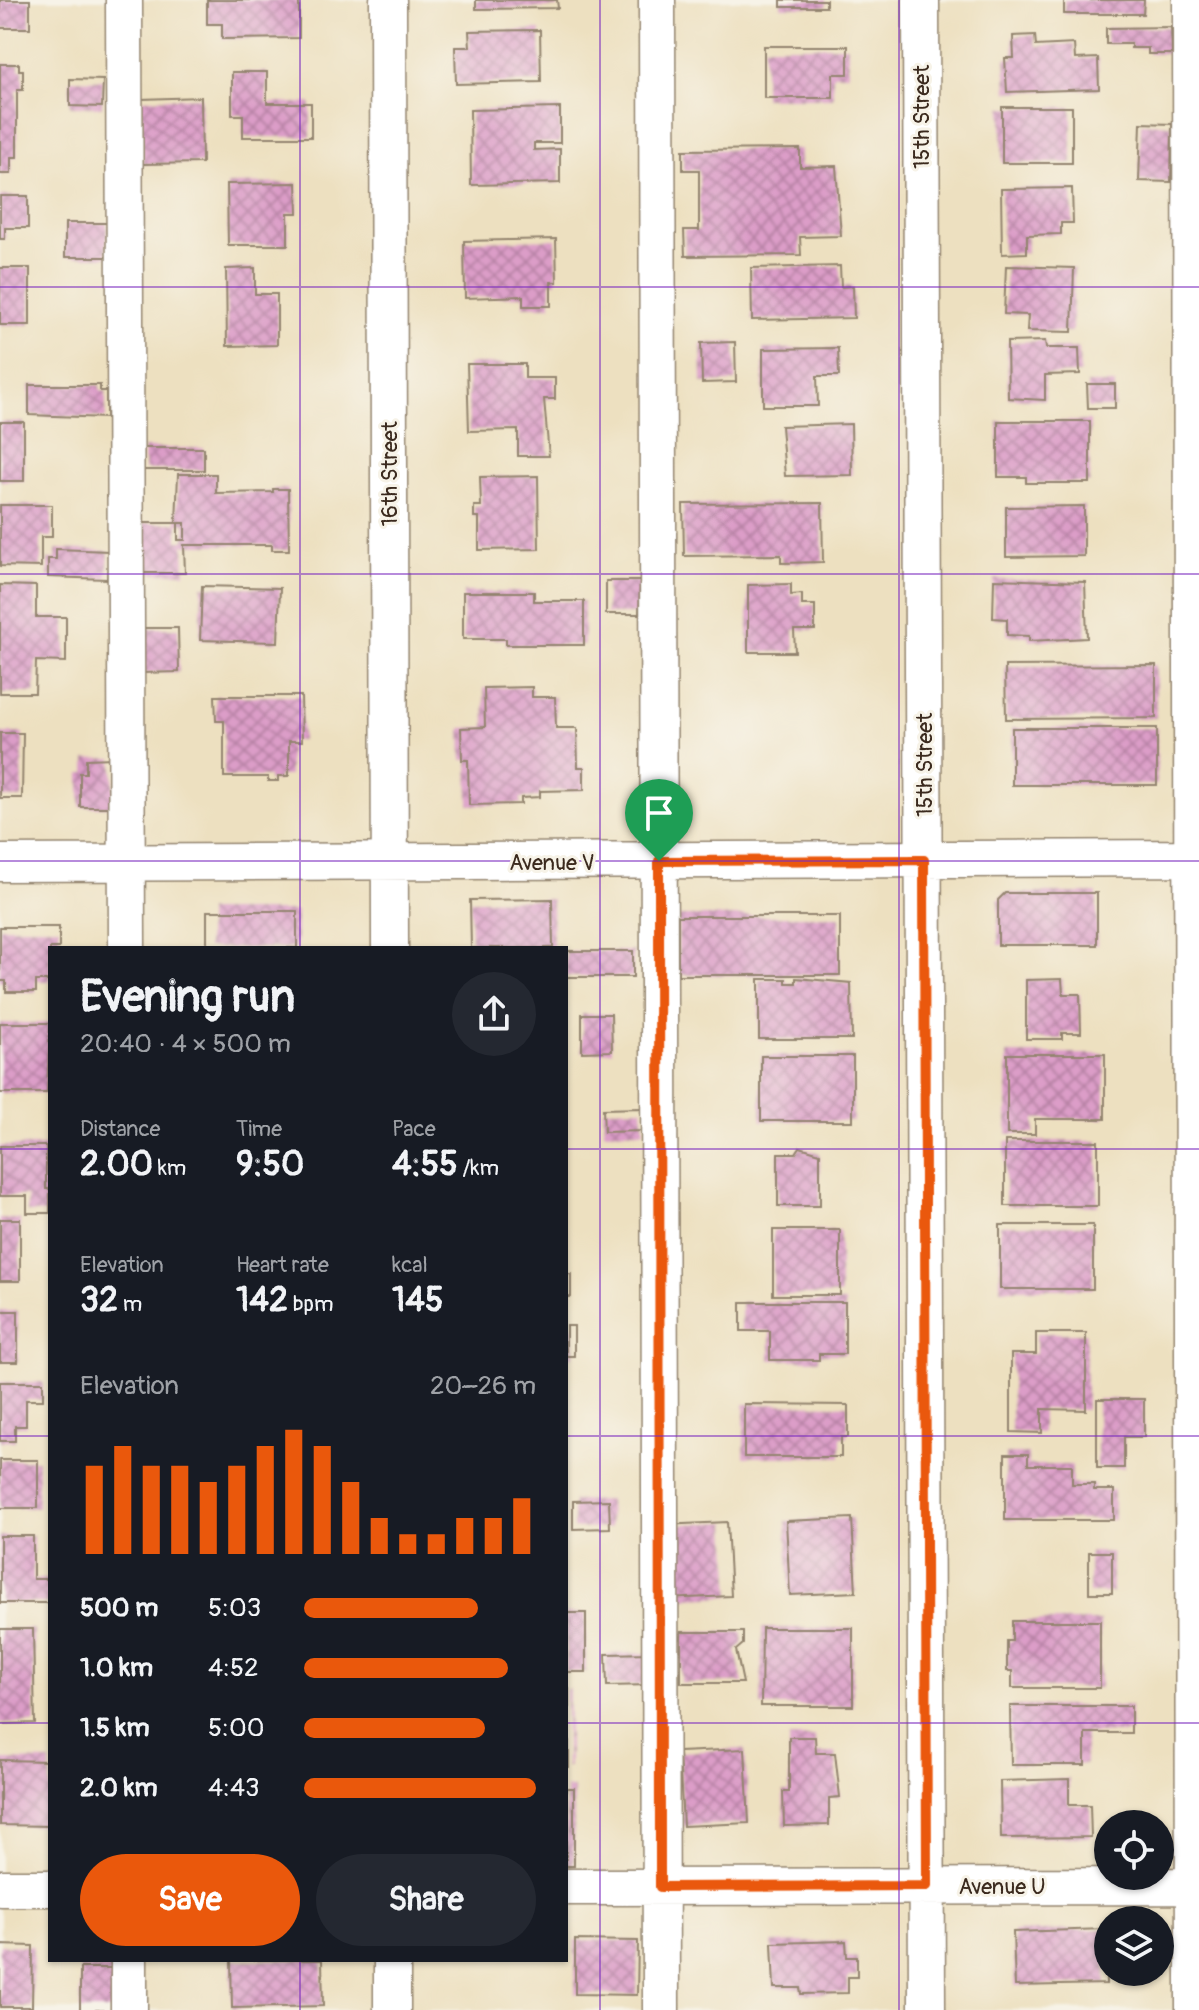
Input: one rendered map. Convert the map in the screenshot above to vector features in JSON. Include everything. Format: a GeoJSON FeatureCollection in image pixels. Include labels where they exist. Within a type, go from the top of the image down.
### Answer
{"type":"FeatureCollection","features":[{"type":"Feature","properties":{"kind":"street"},"geometry":{"type":"LineString","coordinates":[[124,0],[127,946]]}},
{"type":"Feature","properties":{"kind":"street","name":"16th Street"},"geometry":{"type":"LineString","coordinates":[[388,0],[390,946]]}},
{"type":"Feature","properties":{"kind":"street"},"geometry":{"type":"LineString","coordinates":[[657,0],[661,2010]]}},
{"type":"Feature","properties":{"kind":"street","name":"15th Street"},"geometry":{"type":"LineString","coordinates":[[921,0],[927,2010]]}},
{"type":"Feature","properties":{"kind":"street"},"geometry":{"type":"LineString","coordinates":[[1191,0],[1196,858],[1194,2010]]}},
{"type":"Feature","properties":{"kind":"street","name":"Avenue V"},"geometry":{"type":"LineString","coordinates":[[0,863],[1196,858]]}},
{"type":"Feature","properties":{"kind":"street","name":"Avenue U"},"geometry":{"type":"LineString","coordinates":[[568,1887],[1196,1886]]}},
{"type":"Feature","properties":{"kind":"street"},"geometry":{"type":"LineString","coordinates":[[0,1888],[48,1888]]}},
{"type":"Feature","properties":{"kind":"street"},"geometry":{"type":"LineString","coordinates":[[129,1962],[129,2010]]}},
{"type":"Feature","properties":{"kind":"street"},"geometry":{"type":"LineString","coordinates":[[392,1962],[392,2010]]}},
{"type":"Feature","properties":{"kind":"building"},"geometry":{"type":"Polygon","coordinates":[[[0,0],[30,0],[30,28],[0,28],[0,0]]]}},
{"type":"Feature","properties":{"kind":"building"},"geometry":{"type":"Polygon","coordinates":[[[207,0],[299,0],[299,38],[222,39],[222,24],[207,24],[207,0]]]}},
{"type":"Feature","properties":{"kind":"building"},"geometry":{"type":"Polygon","coordinates":[[[476,0],[557,0],[558,8],[476,9],[476,0]]]}},
{"type":"Feature","properties":{"kind":"building"},"geometry":{"type":"Polygon","coordinates":[[[781,0],[826,0],[826,7],[781,7],[781,0]]]}},
{"type":"Feature","properties":{"kind":"building"},"geometry":{"type":"Polygon","coordinates":[[[1064,0],[1144,0],[1143,14],[1064,14],[1064,0]]]}},
{"type":"Feature","properties":{"kind":"building"},"geometry":{"type":"Polygon","coordinates":[[[1171,27],[1172,54],[1148,54],[1148,48],[1131,48],[1131,44],[1106,44],[1106,28],[1171,27]]]}},
{"type":"Feature","properties":{"kind":"building"},"geometry":{"type":"Polygon","coordinates":[[[540,30],[541,82],[456,84],[455,47],[470,47],[469,31],[540,30]]]}},
{"type":"Feature","properties":{"kind":"building"},"geometry":{"type":"Polygon","coordinates":[[[1035,35],[1036,46],[1074,44],[1075,59],[1098,58],[1099,89],[1007,92],[1005,58],[1014,58],[1013,36],[1035,35]]]}},
{"type":"Feature","properties":{"kind":"building"},"geometry":{"type":"Polygon","coordinates":[[[764,46],[848,46],[848,74],[833,74],[833,98],[764,98],[764,46]]]}},
{"type":"Feature","properties":{"kind":"building"},"geometry":{"type":"Polygon","coordinates":[[[0,64],[19,64],[19,70],[23,70],[23,90],[17,90],[17,157],[11,157],[11,174],[0,174],[0,64]]]}},
{"type":"Feature","properties":{"kind":"building"},"geometry":{"type":"Polygon","coordinates":[[[232,72],[267,72],[267,103],[311,103],[311,137],[243,137],[243,115],[232,115],[232,72]]]}},
{"type":"Feature","properties":{"kind":"building"},"geometry":{"type":"Polygon","coordinates":[[[70,79],[103,80],[102,107],[70,106],[70,79]]]}},
{"type":"Feature","properties":{"kind":"building"},"geometry":{"type":"Polygon","coordinates":[[[201,97],[202,163],[143,164],[141,99],[201,97]]]}},
{"type":"Feature","properties":{"kind":"building"},"geometry":{"type":"Polygon","coordinates":[[[1002,107],[1072,107],[1072,163],[1002,163],[1002,107]]]}},
{"type":"Feature","properties":{"kind":"building"},"geometry":{"type":"Polygon","coordinates":[[[560,108],[560,143],[534,143],[534,150],[560,149],[560,183],[471,185],[470,110],[560,108]]]}},
{"type":"Feature","properties":{"kind":"building"},"geometry":{"type":"Polygon","coordinates":[[[1141,123],[1172,124],[1171,182],[1139,181],[1141,123]]]}},
{"type":"Feature","properties":{"kind":"building"},"geometry":{"type":"Polygon","coordinates":[[[800,149],[800,167],[836,166],[841,236],[800,237],[801,255],[685,256],[684,230],[699,230],[699,170],[683,170],[683,150],[800,149]]]}},
{"type":"Feature","properties":{"kind":"building"},"geometry":{"type":"Polygon","coordinates":[[[297,183],[298,213],[288,213],[288,245],[228,245],[227,184],[297,183]]]}},
{"type":"Feature","properties":{"kind":"building"},"geometry":{"type":"Polygon","coordinates":[[[1072,188],[1073,223],[1061,223],[1061,234],[1027,235],[1027,253],[1002,254],[1001,189],[1072,188]]]}},
{"type":"Feature","properties":{"kind":"building"},"geometry":{"type":"Polygon","coordinates":[[[0,196],[28,196],[28,228],[5,228],[5,239],[0,239],[0,196]]]}},
{"type":"Feature","properties":{"kind":"building"},"geometry":{"type":"Polygon","coordinates":[[[65,223],[107,223],[107,257],[65,257],[65,223]]]}},
{"type":"Feature","properties":{"kind":"building"},"geometry":{"type":"Polygon","coordinates":[[[556,239],[557,282],[551,282],[551,306],[523,306],[523,296],[465,298],[464,241],[556,239]]]}},
{"type":"Feature","properties":{"kind":"building"},"geometry":{"type":"Polygon","coordinates":[[[840,266],[841,287],[853,286],[854,318],[752,320],[751,268],[840,266]]]}},
{"type":"Feature","properties":{"kind":"building"},"geometry":{"type":"Polygon","coordinates":[[[1006,266],[1074,268],[1072,332],[1027,331],[1028,315],[1004,314],[1006,266]]]}},
{"type":"Feature","properties":{"kind":"building"},"geometry":{"type":"Polygon","coordinates":[[[0,268],[30,268],[30,325],[0,325],[0,268]]]}},
{"type":"Feature","properties":{"kind":"building"},"geometry":{"type":"Polygon","coordinates":[[[255,268],[255,294],[277,294],[277,345],[227,346],[226,269],[255,268]]]}},
{"type":"Feature","properties":{"kind":"building"},"geometry":{"type":"Polygon","coordinates":[[[1045,341],[1046,348],[1079,348],[1080,374],[1045,375],[1045,400],[1008,398],[1007,342],[1045,341]]]}},
{"type":"Feature","properties":{"kind":"building"},"geometry":{"type":"Polygon","coordinates":[[[735,342],[736,382],[702,383],[701,343],[735,342]]]}},
{"type":"Feature","properties":{"kind":"building"},"geometry":{"type":"Polygon","coordinates":[[[838,348],[839,376],[817,376],[818,406],[763,406],[763,349],[838,348]]]}},
{"type":"Feature","properties":{"kind":"building"},"geometry":{"type":"Polygon","coordinates":[[[467,364],[525,364],[525,378],[555,378],[555,399],[544,399],[549,456],[518,456],[518,430],[469,431],[467,364]]]}},
{"type":"Feature","properties":{"kind":"building"},"geometry":{"type":"Polygon","coordinates":[[[1087,384],[1115,384],[1115,408],[1088,408],[1087,384]]]}},
{"type":"Feature","properties":{"kind":"building"},"geometry":{"type":"Polygon","coordinates":[[[29,385],[100,385],[100,391],[106,391],[106,418],[29,415],[29,385]]]}},
{"type":"Feature","properties":{"kind":"building"},"geometry":{"type":"Polygon","coordinates":[[[998,421],[1090,421],[1090,483],[1026,483],[1026,477],[998,477],[998,421]]]}},
{"type":"Feature","properties":{"kind":"building"},"geometry":{"type":"Polygon","coordinates":[[[0,422],[24,422],[24,481],[0,481],[0,422]]]}},
{"type":"Feature","properties":{"kind":"building"},"geometry":{"type":"Polygon","coordinates":[[[851,424],[852,475],[785,476],[781,426],[851,424]]]}},
{"type":"Feature","properties":{"kind":"building"},"geometry":{"type":"Polygon","coordinates":[[[144,448],[204,448],[204,470],[144,470],[144,448]]]}},
{"type":"Feature","properties":{"kind":"building"},"geometry":{"type":"Polygon","coordinates":[[[178,474],[216,474],[216,493],[288,489],[289,550],[272,550],[272,545],[184,545],[185,573],[143,573],[143,523],[176,523],[178,474]],[[178,523],[178,540],[185,540],[185,523],[178,523]]]}},
{"type":"Feature","properties":{"kind":"building"},"geometry":{"type":"Polygon","coordinates":[[[538,476],[539,549],[479,550],[479,517],[474,517],[474,506],[481,506],[480,477],[538,476]]]}},
{"type":"Feature","properties":{"kind":"building"},"geometry":{"type":"Polygon","coordinates":[[[822,503],[823,562],[781,563],[781,555],[684,556],[683,504],[822,503]]]}},
{"type":"Feature","properties":{"kind":"building"},"geometry":{"type":"Polygon","coordinates":[[[0,505],[52,505],[52,537],[41,537],[41,567],[0,566],[0,505]]]}},
{"type":"Feature","properties":{"kind":"building"},"geometry":{"type":"Polygon","coordinates":[[[1084,506],[1084,556],[1006,557],[1006,507],[1084,506]]]}},
{"type":"Feature","properties":{"kind":"building"},"geometry":{"type":"Polygon","coordinates":[[[56,549],[109,551],[107,579],[48,577],[48,559],[56,559],[56,549]]]}},
{"type":"Feature","properties":{"kind":"building"},"geometry":{"type":"Polygon","coordinates":[[[994,579],[1085,582],[1087,638],[1029,641],[1029,636],[1007,635],[1007,619],[993,618],[994,579]]]}},
{"type":"Feature","properties":{"kind":"building"},"geometry":{"type":"Polygon","coordinates":[[[606,581],[640,581],[639,614],[606,614],[606,581]]]}},
{"type":"Feature","properties":{"kind":"building"},"geometry":{"type":"Polygon","coordinates":[[[791,584],[791,595],[802,594],[802,605],[815,605],[815,630],[794,630],[795,652],[748,652],[748,585],[791,584]]]}},
{"type":"Feature","properties":{"kind":"building"},"geometry":{"type":"Polygon","coordinates":[[[0,585],[36,586],[36,617],[66,617],[66,662],[36,661],[35,693],[0,693],[0,585]]]}},
{"type":"Feature","properties":{"kind":"building"},"geometry":{"type":"Polygon","coordinates":[[[202,586],[280,588],[278,642],[200,640],[202,586]]]}},
{"type":"Feature","properties":{"kind":"building"},"geometry":{"type":"Polygon","coordinates":[[[463,592],[534,592],[534,601],[584,601],[584,645],[506,645],[506,639],[463,639],[463,592]]]}},
{"type":"Feature","properties":{"kind":"building"},"geometry":{"type":"Polygon","coordinates":[[[140,628],[178,628],[179,672],[141,673],[140,628]]]}},
{"type":"Feature","properties":{"kind":"building"},"geometry":{"type":"Polygon","coordinates":[[[1156,665],[1156,718],[1006,719],[1005,666],[1156,665]]]}},
{"type":"Feature","properties":{"kind":"building"},"geometry":{"type":"Polygon","coordinates":[[[532,687],[532,697],[555,697],[556,728],[577,728],[578,767],[584,767],[584,790],[540,791],[540,797],[521,798],[521,804],[469,805],[468,760],[462,760],[461,728],[485,727],[484,688],[532,687]]]}},
{"type":"Feature","properties":{"kind":"building"},"geometry":{"type":"Polygon","coordinates":[[[215,696],[301,696],[302,741],[289,741],[289,776],[278,776],[278,781],[268,781],[268,777],[224,777],[224,721],[216,721],[215,696]]]}},
{"type":"Feature","properties":{"kind":"building"},"geometry":{"type":"Polygon","coordinates":[[[1012,728],[1157,728],[1157,785],[1012,785],[1012,728]]]}},
{"type":"Feature","properties":{"kind":"building"},"geometry":{"type":"Polygon","coordinates":[[[0,733],[23,733],[22,798],[0,798],[0,733]]]}},
{"type":"Feature","properties":{"kind":"building"},"geometry":{"type":"Polygon","coordinates":[[[113,758],[114,807],[80,807],[80,773],[86,773],[86,759],[113,758]]]}},
{"type":"Feature","properties":{"kind":"building"},"geometry":{"type":"Polygon","coordinates":[[[1005,893],[1097,893],[1097,945],[998,945],[998,900],[1005,893]]]}},
{"type":"Feature","properties":{"kind":"building"},"geometry":{"type":"Polygon","coordinates":[[[552,899],[553,946],[471,946],[470,900],[552,899]]]}},
{"type":"Feature","properties":{"kind":"building"},"geometry":{"type":"Polygon","coordinates":[[[207,911],[297,911],[297,946],[207,946],[207,911]]]}},
{"type":"Feature","properties":{"kind":"building"},"geometry":{"type":"Polygon","coordinates":[[[678,916],[840,916],[840,975],[678,975],[678,916]]]}},
{"type":"Feature","properties":{"kind":"building"},"geometry":{"type":"Polygon","coordinates":[[[0,927],[59,927],[59,946],[48,946],[48,981],[36,981],[36,992],[6,992],[6,981],[0,981],[0,927]]]}},
{"type":"Feature","properties":{"kind":"building"},"geometry":{"type":"Polygon","coordinates":[[[568,951],[633,951],[633,977],[568,977],[568,951]]]}},
{"type":"Feature","properties":{"kind":"building"},"geometry":{"type":"Polygon","coordinates":[[[796,978],[851,983],[852,1039],[759,1039],[759,979],[786,979],[786,983],[796,983],[796,978]]]}},
{"type":"Feature","properties":{"kind":"building"},"geometry":{"type":"Polygon","coordinates":[[[1062,979],[1063,994],[1080,994],[1081,1033],[1062,1033],[1062,1039],[1026,1039],[1026,980],[1062,979]]]}},
{"type":"Feature","properties":{"kind":"building"},"geometry":{"type":"Polygon","coordinates":[[[582,1014],[611,1014],[612,1051],[582,1052],[582,1014]]]}},
{"type":"Feature","properties":{"kind":"building"},"geometry":{"type":"Polygon","coordinates":[[[0,1023],[48,1023],[47,1093],[0,1093],[0,1023]]]}},
{"type":"Feature","properties":{"kind":"building"},"geometry":{"type":"Polygon","coordinates":[[[1007,1054],[1105,1054],[1105,1119],[1035,1119],[1035,1134],[1007,1134],[1007,1054]]]}},
{"type":"Feature","properties":{"kind":"building"},"geometry":{"type":"Polygon","coordinates":[[[761,1056],[853,1056],[853,1121],[761,1121],[761,1056]]]}},
{"type":"Feature","properties":{"kind":"building"},"geometry":{"type":"Polygon","coordinates":[[[642,1108],[644,1131],[604,1132],[603,1109],[642,1108]]]}},
{"type":"Feature","properties":{"kind":"building"},"geometry":{"type":"Polygon","coordinates":[[[1005,1141],[1098,1141],[1098,1206],[1005,1206],[1005,1141]]]}},
{"type":"Feature","properties":{"kind":"building"},"geometry":{"type":"Polygon","coordinates":[[[0,1146],[46,1146],[48,1213],[27,1213],[27,1196],[0,1196],[0,1146]]]}},
{"type":"Feature","properties":{"kind":"building"},"geometry":{"type":"Polygon","coordinates":[[[800,1147],[820,1153],[820,1206],[778,1206],[778,1153],[796,1153],[800,1147]]]}},
{"type":"Feature","properties":{"kind":"building"},"geometry":{"type":"Polygon","coordinates":[[[0,1219],[20,1219],[20,1281],[0,1281],[0,1219]]]}},
{"type":"Feature","properties":{"kind":"building"},"geometry":{"type":"Polygon","coordinates":[[[1000,1225],[1093,1225],[1093,1289],[1000,1289],[1000,1225]]]}},
{"type":"Feature","properties":{"kind":"building"},"geometry":{"type":"Polygon","coordinates":[[[773,1230],[840,1230],[840,1295],[773,1295],[773,1230]]]}},
{"type":"Feature","properties":{"kind":"building"},"geometry":{"type":"Polygon","coordinates":[[[568,1274],[571,1274],[571,1297],[568,1297],[568,1274]]]}},
{"type":"Feature","properties":{"kind":"building"},"geometry":{"type":"Polygon","coordinates":[[[741,1302],[845,1302],[845,1354],[819,1354],[819,1360],[770,1360],[770,1331],[741,1331],[741,1302]]]}},
{"type":"Feature","properties":{"kind":"building"},"geometry":{"type":"Polygon","coordinates":[[[0,1311],[18,1311],[18,1362],[0,1362],[0,1311]]]}},
{"type":"Feature","properties":{"kind":"building"},"geometry":{"type":"Polygon","coordinates":[[[568,1326],[574,1326],[574,1356],[568,1356],[568,1326]]]}},
{"type":"Feature","properties":{"kind":"building"},"geometry":{"type":"Polygon","coordinates":[[[1036,1333],[1086,1333],[1086,1410],[1042,1409],[1042,1433],[1011,1432],[1011,1354],[1036,1354],[1036,1333]]]}},
{"type":"Feature","properties":{"kind":"building"},"geometry":{"type":"Polygon","coordinates":[[[0,1382],[43,1382],[43,1400],[26,1400],[26,1426],[15,1426],[15,1441],[0,1441],[0,1382]]]}},
{"type":"Feature","properties":{"kind":"building"},"geometry":{"type":"Polygon","coordinates":[[[1097,1399],[1144,1399],[1144,1437],[1124,1437],[1124,1468],[1097,1468],[1097,1399]]]}},
{"type":"Feature","properties":{"kind":"building"},"geometry":{"type":"Polygon","coordinates":[[[744,1404],[848,1405],[848,1437],[841,1437],[841,1457],[744,1457],[744,1404]]]}},
{"type":"Feature","properties":{"kind":"building"},"geometry":{"type":"Polygon","coordinates":[[[1005,1454],[1028,1454],[1028,1465],[1072,1465],[1072,1484],[1094,1484],[1094,1490],[1114,1490],[1114,1520],[1005,1520],[1005,1454]]]}},
{"type":"Feature","properties":{"kind":"building"},"geometry":{"type":"Polygon","coordinates":[[[0,1460],[38,1460],[38,1508],[0,1508],[0,1460]]]}},
{"type":"Feature","properties":{"kind":"building"},"geometry":{"type":"Polygon","coordinates":[[[609,1500],[610,1528],[573,1529],[573,1501],[609,1500]]]}},
{"type":"Feature","properties":{"kind":"building"},"geometry":{"type":"Polygon","coordinates":[[[852,1518],[856,1592],[790,1595],[786,1521],[852,1518]]]}},
{"type":"Feature","properties":{"kind":"building"},"geometry":{"type":"Polygon","coordinates":[[[727,1522],[731,1596],[665,1599],[662,1525],[727,1522]]]}},
{"type":"Feature","properties":{"kind":"building"},"geometry":{"type":"Polygon","coordinates":[[[0,1536],[33,1536],[33,1579],[48,1579],[48,1603],[0,1603],[0,1536]]]}},
{"type":"Feature","properties":{"kind":"building"},"geometry":{"type":"Polygon","coordinates":[[[1089,1552],[1112,1552],[1112,1593],[1089,1593],[1089,1552]]]}},
{"type":"Feature","properties":{"kind":"building"},"geometry":{"type":"Polygon","coordinates":[[[568,1613],[586,1613],[586,1672],[568,1672],[568,1613]]]}},
{"type":"Feature","properties":{"kind":"building"},"geometry":{"type":"Polygon","coordinates":[[[1012,1621],[1100,1621],[1100,1688],[1012,1688],[1012,1671],[1007,1671],[1007,1641],[1012,1641],[1012,1621]]]}},
{"type":"Feature","properties":{"kind":"building"},"geometry":{"type":"Polygon","coordinates":[[[762,1628],[853,1628],[853,1706],[761,1706],[762,1628]]]}},
{"type":"Feature","properties":{"kind":"building"},"geometry":{"type":"Polygon","coordinates":[[[0,1629],[33,1629],[35,1723],[0,1724],[0,1629]]]}},
{"type":"Feature","properties":{"kind":"building"},"geometry":{"type":"Polygon","coordinates":[[[681,1632],[743,1632],[743,1644],[736,1650],[743,1683],[681,1683],[681,1632]]]}},
{"type":"Feature","properties":{"kind":"building"},"geometry":{"type":"Polygon","coordinates":[[[651,1653],[651,1685],[607,1686],[606,1654],[651,1653]]]}},
{"type":"Feature","properties":{"kind":"building"},"geometry":{"type":"Polygon","coordinates":[[[568,1689],[569,1689],[568,1767],[568,1689]]]}},
{"type":"Feature","properties":{"kind":"building"},"geometry":{"type":"Polygon","coordinates":[[[1010,1706],[1131,1706],[1131,1733],[1085,1733],[1085,1765],[1011,1765],[1010,1706]]]}},
{"type":"Feature","properties":{"kind":"building"},"geometry":{"type":"Polygon","coordinates":[[[789,1737],[815,1737],[816,1753],[835,1753],[840,1797],[829,1798],[829,1825],[784,1826],[783,1792],[789,1792],[789,1737]]]}},
{"type":"Feature","properties":{"kind":"building"},"geometry":{"type":"Polygon","coordinates":[[[745,1749],[749,1823],[683,1826],[679,1752],[745,1749]]]}},
{"type":"Feature","properties":{"kind":"building"},"geometry":{"type":"Polygon","coordinates":[[[0,1760],[48,1761],[48,1826],[0,1825],[0,1760]]]}},
{"type":"Feature","properties":{"kind":"building"},"geometry":{"type":"Polygon","coordinates":[[[1069,1779],[1069,1805],[1090,1805],[1091,1837],[1001,1838],[1000,1781],[1069,1779]]]}},
{"type":"Feature","properties":{"kind":"building"},"geometry":{"type":"Polygon","coordinates":[[[568,1788],[574,1788],[574,1866],[568,1866],[568,1788]]]}},
{"type":"Feature","properties":{"kind":"building"},"geometry":{"type":"Polygon","coordinates":[[[1094,1929],[1094,1984],[1015,1986],[1013,1932],[1094,1929]]]}},
{"type":"Feature","properties":{"kind":"building"},"geometry":{"type":"Polygon","coordinates":[[[575,1940],[638,1941],[637,1995],[575,1994],[575,1940]]]}},
{"type":"Feature","properties":{"kind":"building"},"geometry":{"type":"Polygon","coordinates":[[[846,1941],[847,1957],[857,1957],[857,1977],[848,1977],[848,1993],[801,1994],[800,1988],[774,1988],[772,1943],[846,1941]]]}},
{"type":"Feature","properties":{"kind":"building"},"geometry":{"type":"Polygon","coordinates":[[[0,1945],[33,1946],[32,2007],[0,2007],[0,1945]]]}},
{"type":"Feature","properties":{"kind":"building"},"geometry":{"type":"Polygon","coordinates":[[[231,1962],[322,1962],[323,2006],[232,2008],[231,1962]]]}},
{"type":"Feature","properties":{"kind":"building"},"geometry":{"type":"Polygon","coordinates":[[[80,1968],[114,1968],[114,2010],[80,2010],[80,1968]]]}},
{"type":"Feature","properties":{"kind":"route"},"geometry":{"type":"LineString","coordinates":[[924,860],[927,1886],[660,1887],[659,861],[924,860]]}}]}
